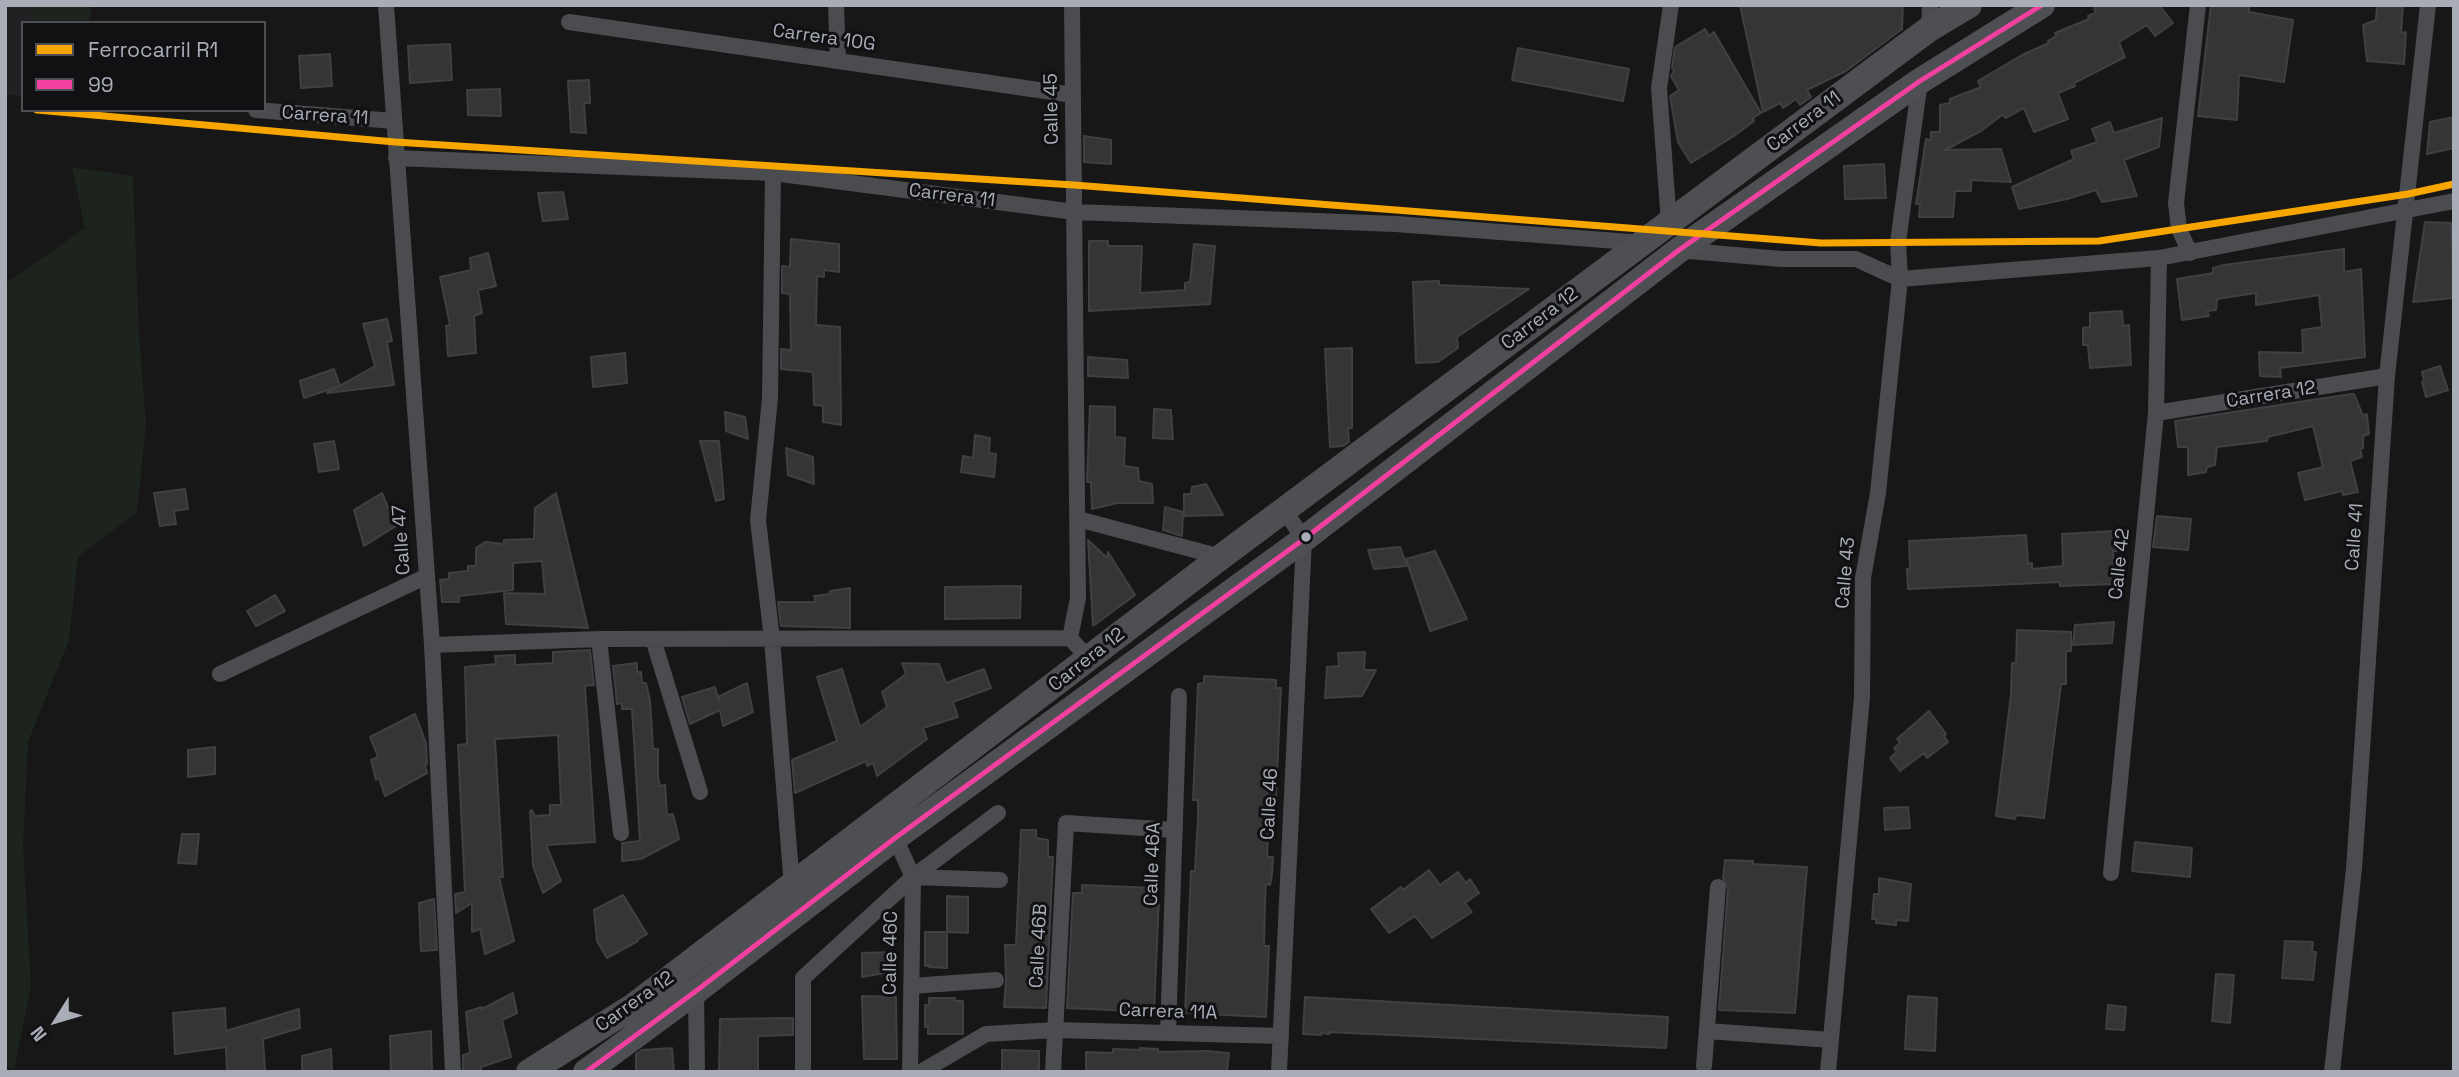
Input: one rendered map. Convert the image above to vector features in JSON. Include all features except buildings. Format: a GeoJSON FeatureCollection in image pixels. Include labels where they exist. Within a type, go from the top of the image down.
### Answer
{"type":"FeatureCollection","features":[{"type":"Feature","properties":{"kind":"main road","name":"Carrera 11"},"geometry":{"type":"LineString","coordinates":[[1642,243],[1929,17],[1969,5]]}},
{"type":"Feature","properties":{"kind":"main road","name":"Carrera 11"},"geometry":{"type":"LineString","coordinates":[[1679,250],[1920,80],[2042,5]]}},
{"type":"Feature","properties":{"kind":"main road","name":"Carrera 12"},"geometry":{"type":"LineString","coordinates":[[529,1072],[632,1007],[1221,557],[1642,243]]}},
{"type":"Feature","properties":{"kind":"main road","name":"Carrera 12"},"geometry":{"type":"LineString","coordinates":[[586,1072],[895,838],[1304,539],[1679,250]]}},
{"type":"Feature","properties":{"kind":"street","name":"Calle 47"},"geometry":{"type":"LineString","coordinates":[[386,5],[425,577],[432,645],[453,1072]]}},
{"type":"Feature","properties":{"kind":"street"},"geometry":{"type":"LineString","coordinates":[[836,5],[838,61]]}},
{"type":"Feature","properties":{"kind":"street","name":"Calle 45"},"geometry":{"type":"LineString","coordinates":[[1070,638],[1078,598],[1072,5]]}},
{"type":"Feature","properties":{"kind":"street"},"geometry":{"type":"LineString","coordinates":[[1669,223],[1659,88],[1671,5]]}},
{"type":"Feature","properties":{"kind":"street"},"geometry":{"type":"LineString","coordinates":[[2190,253],[2179,229],[2176,203],[2199,5]]}},
{"type":"Feature","properties":{"kind":"street","name":"Calle 41"},"geometry":{"type":"LineString","coordinates":[[2332,1072],[2354,869],[2387,376],[2428,5]]}},
{"type":"Feature","properties":{"kind":"street","name":"Carrera 10G"},"geometry":{"type":"LineString","coordinates":[[569,22],[1073,95]]}},
{"type":"Feature","properties":{"kind":"street","name":"Calle 43"},"geometry":{"type":"LineString","coordinates":[[1828,1072],[1862,697],[1863,579],[1878,493],[1900,279],[1898,242],[1920,80]]}},
{"type":"Feature","properties":{"kind":"street","name":"Carrera 11"},"geometry":{"type":"LineString","coordinates":[[266,111],[394,121]]}},
{"type":"Feature","properties":{"kind":"street","name":"Carrera 11"},"geometry":{"type":"LineString","coordinates":[[396,158],[773,173],[1075,212],[1396,224],[1642,243],[1679,250]]}},
{"type":"Feature","properties":{"kind":"street"},"geometry":{"type":"LineString","coordinates":[[773,173],[770,398],[758,520],[772,639],[792,886]]}},
{"type":"Feature","properties":{"kind":"street"},"geometry":{"type":"LineString","coordinates":[[1679,250],[1781,259],[1856,258],[1900,279],[2159,258],[2454,201]]}},
{"type":"Feature","properties":{"kind":"street","name":"Calle 42"},"geometry":{"type":"LineString","coordinates":[[2111,873],[2156,413],[2159,258]]}},
{"type":"Feature","properties":{"kind":"street","name":"Carrera 12"},"geometry":{"type":"LineString","coordinates":[[2156,413],[2387,376]]}},
{"type":"Feature","properties":{"kind":"street"},"geometry":{"type":"LineString","coordinates":[[1284,510],[1304,539]]}},
{"type":"Feature","properties":{"kind":"street"},"geometry":{"type":"LineString","coordinates":[[1078,519],[1221,557]]}},
{"type":"Feature","properties":{"kind":"street","name":"Calle 46"},"geometry":{"type":"LineString","coordinates":[[1279,1072],[1304,539]]}},
{"type":"Feature","properties":{"kind":"street"},"geometry":{"type":"LineString","coordinates":[[220,674],[425,577]]}},
{"type":"Feature","properties":{"kind":"street"},"geometry":{"type":"LineString","coordinates":[[432,645],[599,639],[1070,638],[1089,659]]}},
{"type":"Feature","properties":{"kind":"street"},"geometry":{"type":"LineString","coordinates":[[599,639],[621,833]]}},
{"type":"Feature","properties":{"kind":"street"},"geometry":{"type":"LineString","coordinates":[[653,639],[700,792]]}},
{"type":"Feature","properties":{"kind":"street","name":"Calle 46A"},"geometry":{"type":"LineString","coordinates":[[1168,1033],[1179,696]]}},
{"type":"Feature","properties":{"kind":"street"},"geometry":{"type":"LineString","coordinates":[[803,1072],[803,978],[913,877],[998,813]]}},
{"type":"Feature","properties":{"kind":"street","name":"Calle 46B"},"geometry":{"type":"LineString","coordinates":[[1053,1072],[1066,823],[1175,830]]}},
{"type":"Feature","properties":{"kind":"street","name":"Calle 46C"},"geometry":{"type":"LineString","coordinates":[[895,838],[913,877],[910,1072]]}},
{"type":"Feature","properties":{"kind":"street"},"geometry":{"type":"LineString","coordinates":[[913,877],[1000,880]]}},
{"type":"Feature","properties":{"kind":"street"},"geometry":{"type":"LineString","coordinates":[[1704,1066],[1718,887]]}},
{"type":"Feature","properties":{"kind":"street"},"geometry":{"type":"LineString","coordinates":[[911,986],[996,980]]}},
{"type":"Feature","properties":{"kind":"street"},"geometry":{"type":"LineString","coordinates":[[696,991],[697,1072]]}},
{"type":"Feature","properties":{"kind":"street","name":"Carrera 11A"},"geometry":{"type":"LineString","coordinates":[[921,1072],[986,1034],[1055,1030],[1281,1036]]}},
{"type":"Feature","properties":{"kind":"street"},"geometry":{"type":"LineString","coordinates":[[1707,1031],[1831,1040]]}},
{"type":"Feature","properties":{"kind":"shaded area"},"geometry":{"type":"Polygon","coordinates":[[[5,5],[33,5],[33,21],[21,21],[21,96],[5,94],[5,5]]]}},
{"type":"Feature","properties":{"kind":"shaded area"},"geometry":{"type":"Polygon","coordinates":[[[33,5],[92,5],[89,21],[33,21],[33,5]]]}},
{"type":"Feature","properties":{"kind":"shaded area"},"geometry":{"type":"Polygon","coordinates":[[[72,167],[133,176],[139,335],[146,423],[137,512],[78,557],[69,640],[28,742],[23,844],[31,986],[14,1070],[5,1065],[5,284],[85,228],[72,167]]]}},
{"type":"Feature","properties":{"kind":"rail line","name":"R1"},"geometry":{"type":"LineString","coordinates":[[59,112],[395,142],[1074,185],[1821,243],[2099,241],[2408,194],[2454,184]]}},
{"type":"Feature","properties":{"kind":"transit line","name":"99"},"geometry":{"type":"LineString","coordinates":[[586,1072],[895,838],[1304,539],[1679,250],[1920,81],[2042,5]]}}]}
